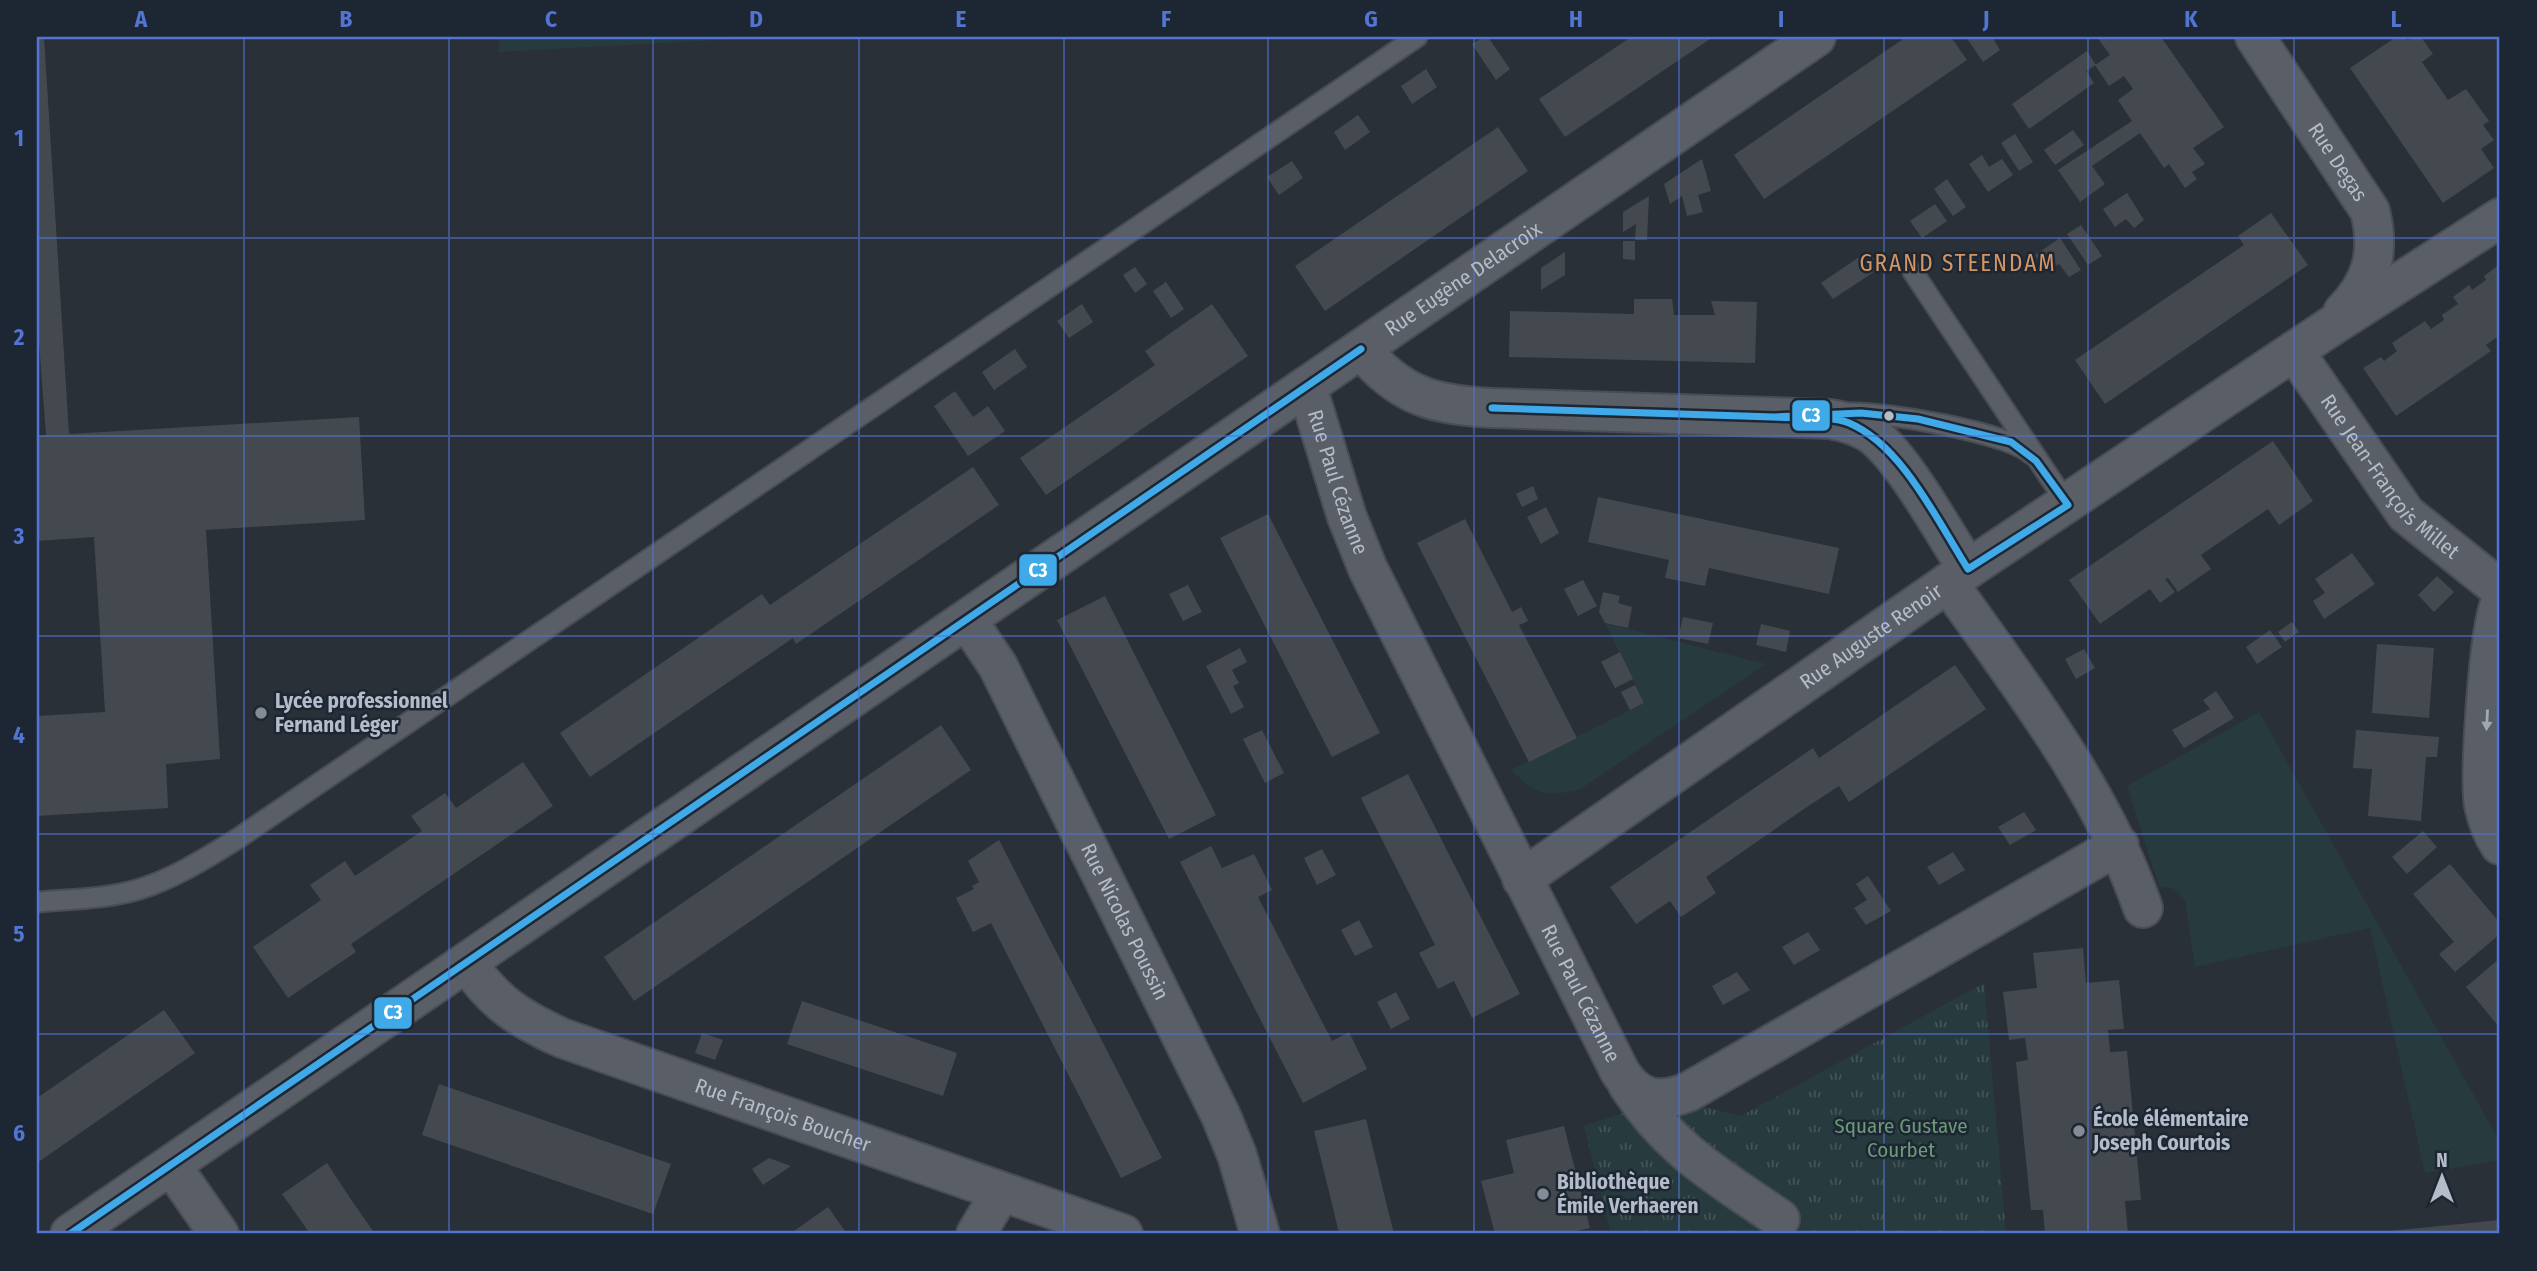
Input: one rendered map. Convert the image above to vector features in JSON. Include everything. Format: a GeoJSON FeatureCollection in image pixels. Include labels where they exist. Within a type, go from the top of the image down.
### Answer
{"type":"FeatureCollection","features":[{"type":"Feature","properties":{"kind":"street","name":"Rue Eugène Delacroix"},"geometry":{"type":"LineString","coordinates":[[70,1234],[1816,37]]}},
{"type":"Feature","properties":{"kind":"street","name":"Rue Degas"},"geometry":{"type":"LineString","coordinates":[[2255,37],[2360,191],[2370,211],[2376,234],[2376,254],[2369,277],[2353,302],[2327,329]]}},
{"type":"Feature","properties":{"kind":"street"},"geometry":{"type":"LineString","coordinates":[[2327,329],[2500,218]]}},
{"type":"Feature","properties":{"kind":"street","name":"Rue Auguste Renoir"},"geometry":{"type":"LineString","coordinates":[[1522,879],[1958,576],[2068,505],[2327,329]]}},
{"type":"Feature","properties":{"kind":"street"},"geometry":{"type":"LineString","coordinates":[[1361,349],[1389,381],[1422,397],[1442,403],[1492,408],[1800,418],[1848,422],[1874,436],[1895,459],[1958,576],[2084,781],[2119,845],[2143,908]]}},
{"type":"Feature","properties":{"kind":"street","name":"Rue Jean-François Millet"},"geometry":{"type":"LineString","coordinates":[[2294,351],[2406,514],[2500,589]]}},
{"type":"Feature","properties":{"kind":"street","name":"Rue Paul Cézanne"},"geometry":{"type":"LineString","coordinates":[[1307,387],[1347,517],[1368,569],[1522,879],[1627,1083],[1637,1092],[1660,1101],[1688,1092],[2119,845]]}},
{"type":"Feature","properties":{"kind":"street"},"geometry":{"type":"LineString","coordinates":[[2500,604],[2493,631],[2483,782],[2486,815],[2500,845]]}},
{"type":"Feature","properties":{"kind":"street","name":"Rue Nicolas Poussin"},"geometry":{"type":"LineString","coordinates":[[967,620],[998,666],[1221,1116],[1237,1155],[1256,1233]]}},
{"type":"Feature","properties":{"kind":"street","name":"Rue François Boucher"},"geometry":{"type":"LineString","coordinates":[[467,963],[505,1008],[520,1019],[562,1038],[1123,1234]]}},
{"type":"Feature","properties":{"kind":"street"},"geometry":{"type":"LineString","coordinates":[[1627,1083],[1649,1117],[1672,1142],[1780,1219]]}},
{"type":"Feature","properties":{"kind":"street"},"geometry":{"type":"LineString","coordinates":[[171,1165],[219,1234]]}},
{"type":"Feature","properties":{"kind":"street"},"geometry":{"type":"LineString","coordinates":[[976,1234],[1001,1192]]}},
{"type":"Feature","properties":{"kind":"lane"},"geometry":{"type":"LineString","coordinates":[[37,902],[114,895],[140,889],[168,879],[237,839],[1417,37]]}},
{"type":"Feature","properties":{"kind":"lane"},"geometry":{"type":"LineString","coordinates":[[1913,272],[2068,505]]}},
{"type":"Feature","properties":{"kind":"lane"},"geometry":{"type":"LineString","coordinates":[[1800,418],[1862,412],[1904,417],[2011,442],[2037,460]]}},
{"type":"Feature","properties":{"kind":"green space"},"geometry":{"type":"Polygon","coordinates":[[[499,37],[774,37],[499,52],[499,37]]]}},
{"type":"Feature","properties":{"kind":"green space"},"geometry":{"type":"Polygon","coordinates":[[[1605,623],[1766,664],[1579,790],[1542,792],[1528,785],[1511,770],[1644,703],[1605,623]]]}},
{"type":"Feature","properties":{"kind":"green space"},"geometry":{"type":"Polygon","coordinates":[[[2259,712],[2500,1142],[2500,1160],[2425,1173],[2370,928],[2195,967],[2185,900],[2173,888],[2159,887],[2127,786],[2259,712]]]}},
{"type":"Feature","properties":{"kind":"green space","name":"Square Gustave Courbet"},"geometry":{"type":"Polygon","coordinates":[[[1984,983],[2006,1234],[1611,1234],[1584,1126],[1660,1101],[1687,1103],[1741,1116],[1984,983]]]}},
{"type":"Feature","properties":{"kind":"building"},"geometry":{"type":"Polygon","coordinates":[[[37,37],[44,37],[69,434],[359,417],[365,520],[206,530],[220,759],[166,764],[168,808],[37,816],[37,716],[105,712],[94,537],[37,541],[37,436],[46,435],[37,316],[37,37]]]}},
{"type":"Feature","properties":{"kind":"building"},"geometry":{"type":"Polygon","coordinates":[[[1488,37],[1510,69],[1496,80],[1472,44],[1488,37]]]}},
{"type":"Feature","properties":{"kind":"building"},"geometry":{"type":"Polygon","coordinates":[[[1631,37],[1713,37],[1565,137],[1539,99],[1631,37]]]}},
{"type":"Feature","properties":{"kind":"building"},"geometry":{"type":"Polygon","coordinates":[[[1906,37],[1951,37],[1967,60],[1764,199],[1734,155],[1906,37]]]}},
{"type":"Feature","properties":{"kind":"building"},"geometry":{"type":"Polygon","coordinates":[[[1966,37],[1992,37],[2000,50],[1983,62],[1966,37]]]}},
{"type":"Feature","properties":{"kind":"building"},"geometry":{"type":"Polygon","coordinates":[[[2097,37],[2161,37],[2224,127],[2193,148],[2205,164],[2192,172],[2197,179],[2185,188],[2169,164],[2164,168],[2140,133],[2092,166],[2105,184],[2080,202],[2058,170],[2132,121],[2118,100],[2133,89],[2124,76],[2109,86],[2095,65],[2110,55],[2097,37]]]}},
{"type":"Feature","properties":{"kind":"building"},"geometry":{"type":"Polygon","coordinates":[[[2396,37],[2405,37],[2407,40],[2421,37],[2433,54],[2422,62],[2448,100],[2466,89],[2489,121],[2483,125],[2494,140],[2481,149],[2494,168],[2443,203],[2350,68],[2396,37]]]}},
{"type":"Feature","properties":{"kind":"building"},"geometry":{"type":"Polygon","coordinates":[[[2087,51],[2096,65],[2086,71],[2094,83],[2029,129],[2012,104],[2087,51]]]}},
{"type":"Feature","properties":{"kind":"building"},"geometry":{"type":"Polygon","coordinates":[[[1426,69],[1437,87],[1412,104],[1401,86],[1426,69]]]}},
{"type":"Feature","properties":{"kind":"building"},"geometry":{"type":"Polygon","coordinates":[[[1358,115],[1370,132],[1345,150],[1334,132],[1358,115]]]}},
{"type":"Feature","properties":{"kind":"building"},"geometry":{"type":"Polygon","coordinates":[[[1498,127],[1528,171],[1325,311],[1295,266],[1498,127]]]}},
{"type":"Feature","properties":{"kind":"building"},"geometry":{"type":"Polygon","coordinates":[[[2073,130],[2084,145],[2055,165],[2044,150],[2073,130]]]}},
{"type":"Feature","properties":{"kind":"building"},"geometry":{"type":"Polygon","coordinates":[[[2015,134],[2033,162],[2019,171],[2001,143],[2015,134]]]}},
{"type":"Feature","properties":{"kind":"building"},"geometry":{"type":"Polygon","coordinates":[[[1982,155],[1989,167],[2002,159],[2013,175],[1988,192],[1969,164],[1982,155]]]}},
{"type":"Feature","properties":{"kind":"building"},"geometry":{"type":"Polygon","coordinates":[[[1702,159],[1711,191],[1698,195],[1703,212],[1687,216],[1682,196],[1670,204],[1664,184],[1702,159]]]}},
{"type":"Feature","properties":{"kind":"building"},"geometry":{"type":"Polygon","coordinates":[[[1292,161],[1303,178],[1279,195],[1267,177],[1292,161]]]}},
{"type":"Feature","properties":{"kind":"building"},"geometry":{"type":"Polygon","coordinates":[[[1947,179],[1966,207],[1953,216],[1934,189],[1947,179]]]}},
{"type":"Feature","properties":{"kind":"building"},"geometry":{"type":"Polygon","coordinates":[[[2127,193],[2144,220],[2134,228],[2126,219],[2115,227],[2103,209],[2127,193]]]}},
{"type":"Feature","properties":{"kind":"building"},"geometry":{"type":"Polygon","coordinates":[[[1649,196],[1647,240],[1635,240],[1636,224],[1623,232],[1623,212],[1649,196]]]}},
{"type":"Feature","properties":{"kind":"building"},"geometry":{"type":"Polygon","coordinates":[[[1935,204],[1947,221],[1922,238],[1910,221],[1935,204]]]}},
{"type":"Feature","properties":{"kind":"building"},"geometry":{"type":"Polygon","coordinates":[[[2271,213],[2308,265],[2105,404],[2075,360],[2244,245],[2238,236],[2271,213]]]}},
{"type":"Feature","properties":{"kind":"building"},"geometry":{"type":"Polygon","coordinates":[[[2081,225],[2102,256],[2088,265],[2067,234],[2081,225]]]}},
{"type":"Feature","properties":{"kind":"building"},"geometry":{"type":"Polygon","coordinates":[[[2060,238],[2081,270],[2069,277],[2059,264],[2046,272],[2035,255],[2060,238]]]}},
{"type":"Feature","properties":{"kind":"building"},"geometry":{"type":"Polygon","coordinates":[[[1623,241],[1635,241],[1635,260],[1623,259],[1623,241]]]}},
{"type":"Feature","properties":{"kind":"building"},"geometry":{"type":"Polygon","coordinates":[[[1868,251],[1880,268],[1833,299],[1821,283],[1868,251]]]}},
{"type":"Feature","properties":{"kind":"building"},"geometry":{"type":"Polygon","coordinates":[[[1565,252],[1565,275],[1541,290],[1541,268],[1565,252]]]}},
{"type":"Feature","properties":{"kind":"building"},"geometry":{"type":"Polygon","coordinates":[[[2500,264],[2500,335],[2486,345],[2491,351],[2396,416],[2363,368],[2381,357],[2384,361],[2397,351],[2392,343],[2425,321],[2431,329],[2444,320],[2442,315],[2458,304],[2453,297],[2469,285],[2472,290],[2486,280],[2484,276],[2500,264]]]}},
{"type":"Feature","properties":{"kind":"building"},"geometry":{"type":"Polygon","coordinates":[[[1135,267],[1147,284],[1135,293],[1123,275],[1135,267]]]}},
{"type":"Feature","properties":{"kind":"building"},"geometry":{"type":"Polygon","coordinates":[[[1166,282],[1184,309],[1171,318],[1153,291],[1166,282]]]}},
{"type":"Feature","properties":{"kind":"building"},"geometry":{"type":"Polygon","coordinates":[[[1634,299],[1672,299],[1674,315],[1715,315],[1711,301],[1757,302],[1755,363],[1509,357],[1510,311],[1634,314],[1634,299]]]}},
{"type":"Feature","properties":{"kind":"building"},"geometry":{"type":"Polygon","coordinates":[[[1082,304],[1093,322],[1069,338],[1057,321],[1082,304]]]}},
{"type":"Feature","properties":{"kind":"building"},"geometry":{"type":"Polygon","coordinates":[[[1212,304],[1248,356],[1046,495],[1020,458],[1155,365],[1145,351],[1212,304]]]}},
{"type":"Feature","properties":{"kind":"building"},"geometry":{"type":"Polygon","coordinates":[[[1015,349],[1027,367],[994,390],[982,372],[1015,349]]]}},
{"type":"Feature","properties":{"kind":"building"},"geometry":{"type":"Polygon","coordinates":[[[955,391],[973,417],[988,406],[1005,431],[968,456],[934,406],[955,391]]]}},
{"type":"Feature","properties":{"kind":"building"},"geometry":{"type":"Polygon","coordinates":[[[2273,441],[2313,501],[2279,525],[2268,509],[2201,555],[2211,569],[2178,592],[2168,578],[2165,579],[2175,592],[2160,603],[2150,589],[2100,624],[2069,580],[2273,441]]]}},
{"type":"Feature","properties":{"kind":"building"},"geometry":{"type":"Polygon","coordinates":[[[973,467],[999,505],[796,644],[793,638],[590,777],[560,733],[762,594],[770,605],[973,467]]]}},
{"type":"Feature","properties":{"kind":"building"},"geometry":{"type":"Polygon","coordinates":[[[1533,486],[1538,499],[1522,507],[1516,494],[1533,486]]]}},
{"type":"Feature","properties":{"kind":"building"},"geometry":{"type":"Polygon","coordinates":[[[1598,497],[1839,548],[1829,594],[1709,568],[1705,586],[1665,578],[1669,560],[1588,542],[1598,497]]]}},
{"type":"Feature","properties":{"kind":"building"},"geometry":{"type":"Polygon","coordinates":[[[1546,507],[1559,533],[1541,544],[1527,517],[1546,507]]]}},
{"type":"Feature","properties":{"kind":"building"},"geometry":{"type":"Polygon","coordinates":[[[1268,514],[1380,733],[1332,757],[1220,538],[1268,514]]]}},
{"type":"Feature","properties":{"kind":"building"},"geometry":{"type":"Polygon","coordinates":[[[1465,519],[1512,612],[1521,607],[1528,621],[1519,625],[1577,738],[1529,762],[1417,543],[1465,519]]]}},
{"type":"Feature","properties":{"kind":"building"},"geometry":{"type":"Polygon","coordinates":[[[2352,553],[2375,584],[2324,619],[2313,601],[2325,593],[2315,579],[2352,553]]]}},
{"type":"Feature","properties":{"kind":"building"},"geometry":{"type":"Polygon","coordinates":[[[2437,576],[2454,592],[2434,612],[2418,595],[2437,576]]]}},
{"type":"Feature","properties":{"kind":"building"},"geometry":{"type":"Polygon","coordinates":[[[1583,580],[1597,606],[1578,616],[1564,589],[1583,580]]]}},
{"type":"Feature","properties":{"kind":"building"},"geometry":{"type":"Polygon","coordinates":[[[1188,585],[1202,612],[1183,621],[1169,594],[1188,585]]]}},
{"type":"Feature","properties":{"kind":"building"},"geometry":{"type":"Polygon","coordinates":[[[1603,592],[1620,596],[1618,603],[1632,607],[1628,628],[1605,623],[1599,612],[1603,592]]]}},
{"type":"Feature","properties":{"kind":"building"},"geometry":{"type":"Polygon","coordinates":[[[1105,596],[1216,815],[1169,839],[1057,620],[1105,596]]]}},
{"type":"Feature","properties":{"kind":"building"},"geometry":{"type":"Polygon","coordinates":[[[1683,617],[1713,623],[1708,644],[1678,638],[1683,617]]]}},
{"type":"Feature","properties":{"kind":"building"},"geometry":{"type":"Polygon","coordinates":[[[2292,622],[2299,632],[2285,642],[2278,632],[2292,622]]]}},
{"type":"Feature","properties":{"kind":"building"},"geometry":{"type":"Polygon","coordinates":[[[1761,624],[1790,631],[1786,652],[1756,645],[1761,624]]]}},
{"type":"Feature","properties":{"kind":"building"},"geometry":{"type":"Polygon","coordinates":[[[2270,630],[2282,647],[2257,664],[2246,647],[2270,630]]]}},
{"type":"Feature","properties":{"kind":"building"},"geometry":{"type":"Polygon","coordinates":[[[2377,644],[2434,648],[2429,718],[2372,713],[2377,644]]]}},
{"type":"Feature","properties":{"kind":"building"},"geometry":{"type":"Polygon","coordinates":[[[1240,648],[1247,662],[1232,670],[1239,683],[1233,686],[1244,707],[1231,714],[1206,666],[1240,648]]]}},
{"type":"Feature","properties":{"kind":"building"},"geometry":{"type":"Polygon","coordinates":[[[2084,649],[2095,668],[2076,679],[2065,659],[2084,649]]]}},
{"type":"Feature","properties":{"kind":"building"},"geometry":{"type":"Polygon","coordinates":[[[1620,652],[1633,679],[1615,688],[1601,662],[1620,652]]]}},
{"type":"Feature","properties":{"kind":"building"},"geometry":{"type":"Polygon","coordinates":[[[1955,665],[1986,709],[1849,802],[1839,786],[1804,809],[1706,877],[1716,893],[1681,917],[1670,901],[1636,924],[1610,887],[1813,748],[1819,758],[1955,665]]]}},
{"type":"Feature","properties":{"kind":"building"},"geometry":{"type":"Polygon","coordinates":[[[1635,685],[1644,703],[1630,710],[1621,692],[1635,685]]]}},
{"type":"Feature","properties":{"kind":"building"},"geometry":{"type":"Polygon","coordinates":[[[2216,691],[2234,718],[2184,748],[2172,730],[2210,709],[2203,700],[2216,691]]]}},
{"type":"Feature","properties":{"kind":"building"},"geometry":{"type":"Polygon","coordinates":[[[941,725],[971,770],[634,1001],[604,957],[941,725]]]}},
{"type":"Feature","properties":{"kind":"building"},"geometry":{"type":"Polygon","coordinates":[[[1262,730],[1284,773],[1265,783],[1243,739],[1262,730]]]}},
{"type":"Feature","properties":{"kind":"building"},"geometry":{"type":"Polygon","coordinates":[[[2356,730],[2439,737],[2437,757],[2426,757],[2421,821],[2368,816],[2372,769],[2353,768],[2356,730]]]}},
{"type":"Feature","properties":{"kind":"building"},"geometry":{"type":"Polygon","coordinates":[[[523,762],[553,806],[351,944],[356,952],[288,998],[253,947],[321,900],[310,885],[345,861],[355,876],[422,831],[411,816],[445,793],[456,808],[523,762]]]}},
{"type":"Feature","properties":{"kind":"building"},"geometry":{"type":"Polygon","coordinates":[[[1408,774],[1520,994],[1472,1018],[1454,981],[1438,989],[1419,953],[1435,945],[1361,798],[1408,774]]]}},
{"type":"Feature","properties":{"kind":"building"},"geometry":{"type":"Polygon","coordinates":[[[2024,812],[2036,830],[2010,845],[1998,827],[2024,812]]]}},
{"type":"Feature","properties":{"kind":"building"},"geometry":{"type":"Polygon","coordinates":[[[2423,831],[2437,847],[2407,874],[2392,857],[2423,831]]]}},
{"type":"Feature","properties":{"kind":"building"},"geometry":{"type":"Polygon","coordinates":[[[999,840],[1162,1158],[1121,1178],[991,923],[973,932],[956,898],[974,889],[972,886],[979,882],[968,861],[999,840]]]}},
{"type":"Feature","properties":{"kind":"building"},"geometry":{"type":"Polygon","coordinates":[[[1211,846],[1222,868],[1254,854],[1272,890],[1258,897],[1332,1041],[1349,1032],[1367,1069],[1303,1103],[1180,862],[1211,846]]]}},
{"type":"Feature","properties":{"kind":"building"},"geometry":{"type":"Polygon","coordinates":[[[1322,849],[1336,875],[1317,885],[1304,858],[1322,849]]]}},
{"type":"Feature","properties":{"kind":"building"},"geometry":{"type":"Polygon","coordinates":[[[1953,852],[1965,870],[1939,885],[1927,867],[1953,852]]]}},
{"type":"Feature","properties":{"kind":"building"},"geometry":{"type":"Polygon","coordinates":[[[2450,864],[2500,923],[2500,934],[2455,972],[2439,954],[2454,942],[2413,894],[2450,864]]]}},
{"type":"Feature","properties":{"kind":"building"},"geometry":{"type":"Polygon","coordinates":[[[1868,876],[1891,911],[1866,925],[1854,908],[1867,900],[1856,884],[1868,876]]]}},
{"type":"Feature","properties":{"kind":"building"},"geometry":{"type":"Polygon","coordinates":[[[1359,920],[1373,947],[1355,956],[1341,930],[1359,920]]]}},
{"type":"Feature","properties":{"kind":"building"},"geometry":{"type":"Polygon","coordinates":[[[1808,932],[1820,950],[1794,965],[1782,947],[1808,932]]]}},
{"type":"Feature","properties":{"kind":"building","name":"École élémentaire Joseph Courtois"},"geometry":{"type":"Polygon","coordinates":[[[2083,948],[2086,983],[2119,980],[2124,1029],[2108,1030],[2110,1052],[2127,1051],[2141,1200],[2125,1201],[2128,1234],[2045,1234],[2043,1210],[2031,1210],[2016,1062],[2028,1060],[2025,1038],[2009,1040],[2003,992],[2037,988],[2033,953],[2083,948]]]}},
{"type":"Feature","properties":{"kind":"building"},"geometry":{"type":"Polygon","coordinates":[[[2500,958],[2500,1028],[2466,987],[2500,958]]]}},
{"type":"Feature","properties":{"kind":"building"},"geometry":{"type":"Polygon","coordinates":[[[1737,972],[1750,990],[1723,1005],[1712,986],[1737,972]]]}},
{"type":"Feature","properties":{"kind":"building"},"geometry":{"type":"Polygon","coordinates":[[[1396,992],[1410,1019],[1391,1029],[1377,1002],[1396,992]]]}},
{"type":"Feature","properties":{"kind":"building"},"geometry":{"type":"Polygon","coordinates":[[[802,1001],[957,1053],[943,1096],[787,1044],[802,1001]]]}},
{"type":"Feature","properties":{"kind":"building"},"geometry":{"type":"Polygon","coordinates":[[[164,1010],[195,1053],[37,1163],[37,1098],[164,1010]]]}},
{"type":"Feature","properties":{"kind":"building"},"geometry":{"type":"Polygon","coordinates":[[[702,1033],[723,1040],[715,1060],[695,1053],[702,1033]]]}},
{"type":"Feature","properties":{"kind":"building"},"geometry":{"type":"Polygon","coordinates":[[[439,1084],[671,1164],[653,1214],[422,1135],[439,1084]]]}},
{"type":"Feature","properties":{"kind":"building"},"geometry":{"type":"Polygon","coordinates":[[[1366,1119],[1394,1234],[1339,1234],[1314,1131],[1366,1119]]]}},
{"type":"Feature","properties":{"kind":"building"},"geometry":{"type":"Polygon","coordinates":[[[1564,1126],[1590,1228],[1563,1234],[1495,1234],[1481,1181],[1514,1173],[1506,1140],[1564,1126]]]}},
{"type":"Feature","properties":{"kind":"building"},"geometry":{"type":"Polygon","coordinates":[[[769,1158],[791,1166],[763,1185],[752,1169],[769,1158]]]}},
{"type":"Feature","properties":{"kind":"building"},"geometry":{"type":"Polygon","coordinates":[[[327,1163],[375,1234],[310,1234],[282,1194],[327,1163]]]}},
{"type":"Feature","properties":{"kind":"building"},"geometry":{"type":"Polygon","coordinates":[[[828,1207],[847,1234],[789,1234],[794,1231],[828,1207]]]}},
{"type":"Feature","properties":{"kind":"building"},"geometry":{"type":"Polygon","coordinates":[[[2500,1220],[2500,1234],[2380,1234],[2380,1232],[2500,1220]]]}},
{"type":"Feature","properties":{"kind":"transit line","name":"C3"},"geometry":{"type":"LineString","coordinates":[[70,1234],[1361,349]]}},
{"type":"Feature","properties":{"kind":"transit line","name":"C3"},"geometry":{"type":"LineString","coordinates":[[1492,408],[1774,417],[1861,413],[1918,419],[2011,442],[2036,461],[2068,505],[1968,569],[1902,466],[1886,448],[1849,423],[1825,418],[1800,418],[1492,408]]}},
{"type":"Feature","properties":{"kind":"place","name":"Lycée professionnel Fernand Léger"},"geometry":{"type":"Point","coordinates":[261,713]}},
{"type":"Feature","properties":{"kind":"place","name":"École élémentaire Joseph Courtois"},"geometry":{"type":"Point","coordinates":[2079,1131]}},
{"type":"Feature","properties":{"kind":"place","name":"Bibliothèque Émile Verhaeren"},"geometry":{"type":"Point","coordinates":[1543,1194]}},
{"type":"Feature","properties":{"kind":"district","name":"GRAND STEENDAM"},"geometry":{"type":"Point","coordinates":[1958,263]}}]}
